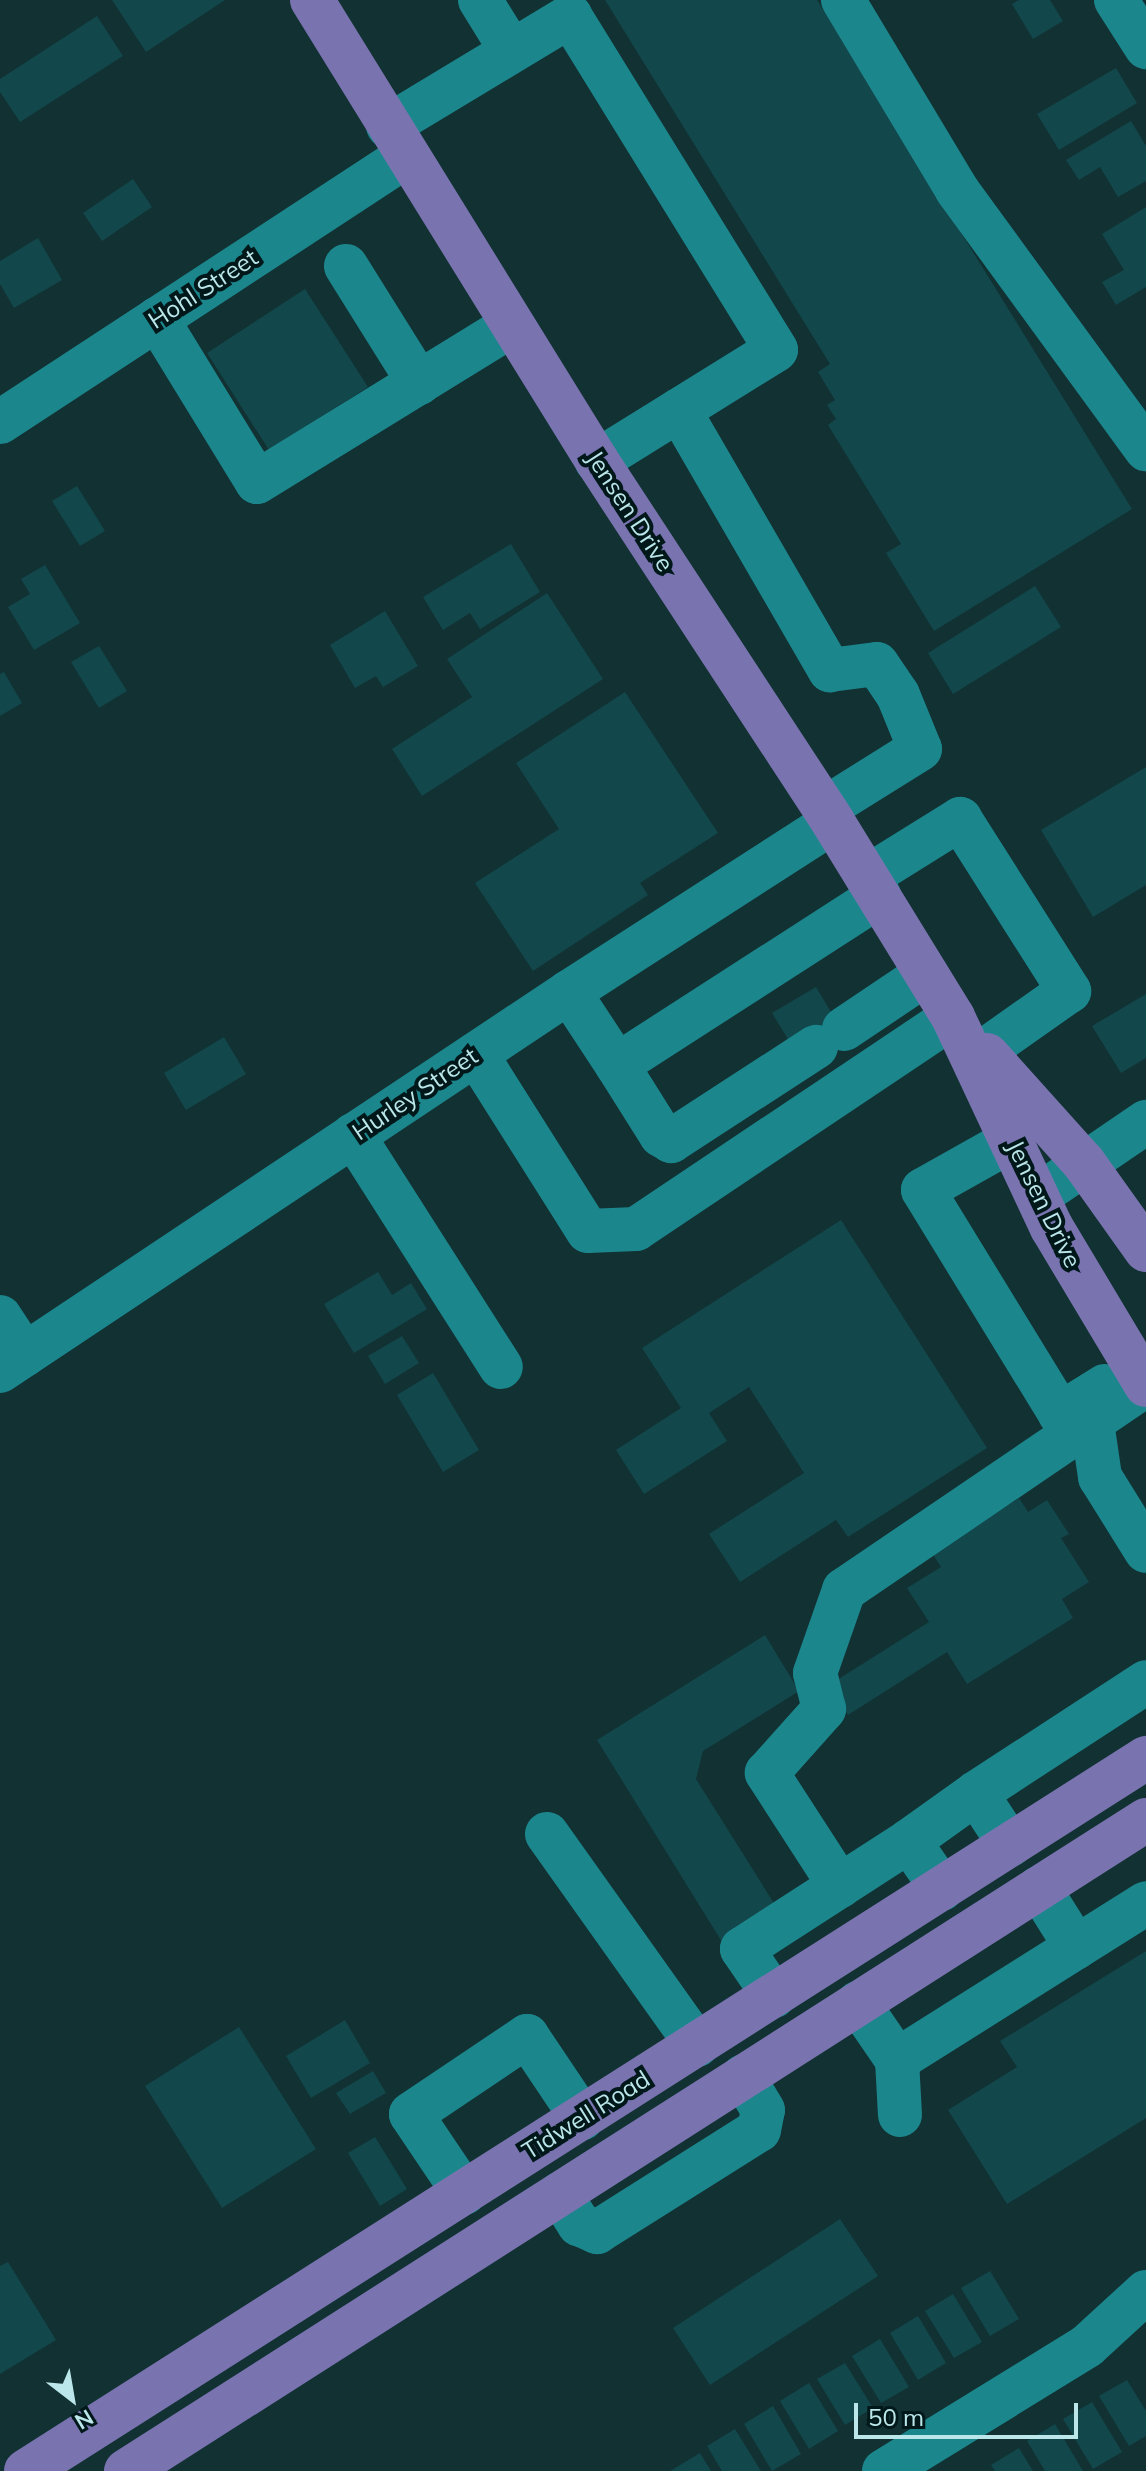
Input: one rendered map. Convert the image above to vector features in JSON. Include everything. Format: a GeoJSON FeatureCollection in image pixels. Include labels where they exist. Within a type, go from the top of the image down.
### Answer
{"type":"FeatureCollection","features":[{"type":"Feature","properties":{"kind":"main road","name":"Jensen Drive"},"geometry":{"type":"LineString","coordinates":[[312,0],[597,461],[829,816],[953,1017],[1098,1312],[1142,1379]]}},
{"type":"Feature","properties":{"kind":"main road","name":"Jensen Drive"},"geometry":{"type":"LineString","coordinates":[[953,1017],[1084,1163],[1146,1250]]}},
{"type":"Feature","properties":{"kind":"main road","name":"Tidwell Road"},"geometry":{"type":"LineString","coordinates":[[26,2471],[1146,1758]]}},
{"type":"Feature","properties":{"kind":"main road"},"geometry":{"type":"LineString","coordinates":[[126,2471],[1146,1820]]}},
{"type":"Feature","properties":{"kind":"main road"},"geometry":{"type":"LineString","coordinates":[[1010,1845],[1039,1888]]}},
{"type":"Feature","properties":{"kind":"main road"},"geometry":{"type":"LineString","coordinates":[[791,1985],[847,2010]]}},
{"type":"Feature","properties":{"kind":"main road"},"geometry":{"type":"LineString","coordinates":[[530,2151],[560,2194]]}},
{"type":"Feature","properties":{"kind":"main road"},"geometry":{"type":"LineString","coordinates":[[236,2338],[263,2383]]}},
{"type":"Feature","properties":{"kind":"street"},"geometry":{"type":"LineString","coordinates":[[480,0],[511,50]]}},
{"type":"Feature","properties":{"kind":"street"},"geometry":{"type":"LineString","coordinates":[[843,0],[957,190],[1146,449]]}},
{"type":"Feature","properties":{"kind":"street"},"geometry":{"type":"LineString","coordinates":[[1116,0],[1146,47]]}},
{"type":"Feature","properties":{"kind":"street","name":"Hohl Street"},"geometry":{"type":"LineString","coordinates":[[0,422],[157,319],[397,141],[511,50],[570,16],[776,350],[679,410]]}},
{"type":"Feature","properties":{"kind":"street"},"geometry":{"type":"LineString","coordinates":[[346,266],[419,383]]}},
{"type":"Feature","properties":{"kind":"street"},"geometry":{"type":"LineString","coordinates":[[157,319],[257,482],[512,325]]}},
{"type":"Feature","properties":{"kind":"street"},"geometry":{"type":"LineString","coordinates":[[597,461],[679,410]]}},
{"type":"Feature","properties":{"kind":"street","name":"Hurley Street"},"geometry":{"type":"LineString","coordinates":[[12,1363],[569,992],[829,816],[920,749],[898,695],[877,664],[830,670],[679,410]]}},
{"type":"Feature","properties":{"kind":"street"},"geometry":{"type":"LineString","coordinates":[[617,1065],[873,887],[960,819],[1069,991],[984,1051]]}},
{"type":"Feature","properties":{"kind":"street"},"geometry":{"type":"LineString","coordinates":[[569,992],[661,1135],[671,1141],[926,974]]}},
{"type":"Feature","properties":{"kind":"street"},"geometry":{"type":"LineString","coordinates":[[476,1054],[588,1231],[636,1229],[953,1017]]}},
{"type":"Feature","properties":{"kind":"street"},"geometry":{"type":"LineString","coordinates":[[1039,1195],[1146,1122]]}},
{"type":"Feature","properties":{"kind":"street"},"geometry":{"type":"LineString","coordinates":[[353,1135],[501,1367]]}},
{"type":"Feature","properties":{"kind":"street"},"geometry":{"type":"LineString","coordinates":[[1012,1140],[923,1190],[1060,1414],[1142,1379]]}},
{"type":"Feature","properties":{"kind":"street"},"geometry":{"type":"LineString","coordinates":[[0,1317],[12,1363]]}},
{"type":"Feature","properties":{"kind":"street"},"geometry":{"type":"LineString","coordinates":[[840,1886],[767,1773],[824,1709],[815,1673],[844,1590],[1092,1422],[1142,1379]]}},
{"type":"Feature","properties":{"kind":"street"},"geometry":{"type":"LineString","coordinates":[[1092,1422],[1100,1477],[1146,1551]]}},
{"type":"Feature","properties":{"kind":"street"},"geometry":{"type":"LineString","coordinates":[[791,1985],[742,1949],[1146,1682]]}},
{"type":"Feature","properties":{"kind":"street"},"geometry":{"type":"LineString","coordinates":[[976,1793],[1010,1845]]}},
{"type":"Feature","properties":{"kind":"street"},"geometry":{"type":"LineString","coordinates":[[547,1834],[697,2045]]}},
{"type":"Feature","properties":{"kind":"street"},"geometry":{"type":"LineString","coordinates":[[909,1841],[942,1889]]}},
{"type":"Feature","properties":{"kind":"street"},"geometry":{"type":"LineString","coordinates":[[1039,1888],[1076,1947]]}},
{"type":"Feature","properties":{"kind":"street"},"geometry":{"type":"LineString","coordinates":[[897,2060],[1146,1903]]}},
{"type":"Feature","properties":{"kind":"street"},"geometry":{"type":"LineString","coordinates":[[847,2010],[897,2060],[900,2115]]}},
{"type":"Feature","properties":{"kind":"street"},"geometry":{"type":"LineString","coordinates":[[464,2193],[411,2114],[527,2036],[582,2118]]}},
{"type":"Feature","properties":{"kind":"street"},"geometry":{"type":"LineString","coordinates":[[884,2471],[1087,2346],[1146,2292]]}},
{"type":"Feature","properties":{"kind":"building"},"geometry":{"type":"Polygon","coordinates":[[[112,0],[225,0],[146,52],[112,0]]]}},
{"type":"Feature","properties":{"kind":"building"},"geometry":{"type":"Polygon","coordinates":[[[605,0],[817,0],[1132,509],[934,631],[886,553],[901,544],[828,425],[836,419],[827,405],[835,400],[818,372],[830,364],[605,0]]]}},
{"type":"Feature","properties":{"kind":"building"},"geometry":{"type":"Polygon","coordinates":[[[1019,0],[1050,0],[1063,21],[1033,39],[1012,4],[1019,0]]]}},
{"type":"Feature","properties":{"kind":"building"},"geometry":{"type":"Polygon","coordinates":[[[97,16],[123,56],[20,122],[0,92],[0,79],[97,16]]]}},
{"type":"Feature","properties":{"kind":"building"},"geometry":{"type":"Polygon","coordinates":[[[1116,68],[1137,103],[1059,150],[1037,114],[1116,68]]]}},
{"type":"Feature","properties":{"kind":"building"},"geometry":{"type":"Polygon","coordinates":[[[1131,121],[1146,146],[1146,181],[1118,197],[1100,167],[1079,180],[1066,160],[1131,121]]]}},
{"type":"Feature","properties":{"kind":"building"},"geometry":{"type":"Polygon","coordinates":[[[133,179],[152,207],[102,241],[83,213],[133,179]]]}},
{"type":"Feature","properties":{"kind":"building"},"geometry":{"type":"Polygon","coordinates":[[[1146,207],[1146,287],[1116,305],[1102,282],[1124,270],[1102,234],[1146,207]]]}},
{"type":"Feature","properties":{"kind":"building"},"geometry":{"type":"Polygon","coordinates":[[[38,238],[62,280],[14,308],[0,284],[0,261],[38,238]]]}},
{"type":"Feature","properties":{"kind":"building"},"geometry":{"type":"Polygon","coordinates":[[[305,289],[368,387],[269,450],[207,353],[305,289]]]}},
{"type":"Feature","properties":{"kind":"building"},"geometry":{"type":"Polygon","coordinates":[[[77,486],[105,531],[80,546],[52,501],[77,486]]]}},
{"type":"Feature","properties":{"kind":"building"},"geometry":{"type":"Polygon","coordinates":[[[511,544],[540,592],[480,629],[470,613],[443,630],[423,597],[511,544]]]}},
{"type":"Feature","properties":{"kind":"building"},"geometry":{"type":"Polygon","coordinates":[[[45,565],[80,623],[34,650],[8,607],[30,594],[21,579],[45,565]]]}},
{"type":"Feature","properties":{"kind":"building"},"geometry":{"type":"Polygon","coordinates":[[[1035,586],[1061,627],[953,694],[928,653],[1035,586]]]}},
{"type":"Feature","properties":{"kind":"building"},"geometry":{"type":"Polygon","coordinates":[[[547,593],[603,679],[422,796],[392,749],[472,697],[447,659],[547,593]]]}},
{"type":"Feature","properties":{"kind":"building"},"geometry":{"type":"Polygon","coordinates":[[[385,611],[418,666],[383,687],[376,676],[355,688],[330,645],[385,611]]]}},
{"type":"Feature","properties":{"kind":"building"},"geometry":{"type":"Polygon","coordinates":[[[99,646],[127,691],[99,708],[71,662],[99,646]]]}},
{"type":"Feature","properties":{"kind":"building"},"geometry":{"type":"Polygon","coordinates":[[[4,672],[22,703],[0,716],[0,674],[4,672]]]}},
{"type":"Feature","properties":{"kind":"building"},"geometry":{"type":"Polygon","coordinates":[[[625,692],[718,833],[640,883],[648,895],[533,971],[475,883],[559,829],[516,763],[625,692]]]}},
{"type":"Feature","properties":{"kind":"building"},"geometry":{"type":"Polygon","coordinates":[[[1146,767],[1146,885],[1093,917],[1041,830],[1146,767]]]}},
{"type":"Feature","properties":{"kind":"building"},"geometry":{"type":"Polygon","coordinates":[[[816,987],[837,1022],[794,1049],[772,1013],[816,987]]]}},
{"type":"Feature","properties":{"kind":"building"},"geometry":{"type":"Polygon","coordinates":[[[1146,994],[1146,1058],[1121,1073],[1092,1026],[1146,994]]]}},
{"type":"Feature","properties":{"kind":"building"},"geometry":{"type":"Polygon","coordinates":[[[224,1037],[246,1074],[186,1110],[164,1073],[224,1037]]]}},
{"type":"Feature","properties":{"kind":"building"},"geometry":{"type":"Polygon","coordinates":[[[841,1220],[987,1448],[848,1537],[836,1520],[740,1582],[709,1534],[804,1473],[749,1387],[709,1413],[727,1441],[644,1494],[616,1450],[681,1408],[642,1348],[841,1220]]]}},
{"type":"Feature","properties":{"kind":"building"},"geometry":{"type":"Polygon","coordinates":[[[378,1272],[392,1295],[411,1283],[427,1309],[354,1353],[324,1304],[378,1272]]]}},
{"type":"Feature","properties":{"kind":"building"},"geometry":{"type":"Polygon","coordinates":[[[402,1336],[419,1363],[385,1384],[368,1356],[402,1336]]]}},
{"type":"Feature","properties":{"kind":"building"},"geometry":{"type":"Polygon","coordinates":[[[433,1373],[479,1450],[443,1472],[397,1395],[433,1373]]]}},
{"type":"Feature","properties":{"kind":"building"},"geometry":{"type":"Polygon","coordinates":[[[1019,1498],[1028,1512],[1047,1500],[1069,1534],[1061,1538],[1089,1582],[1062,1599],[1073,1618],[967,1684],[947,1652],[848,1715],[829,1685],[929,1622],[907,1588],[941,1567],[932,1553],[1019,1498]]]}},
{"type":"Feature","properties":{"kind":"building"},"geometry":{"type":"Polygon","coordinates":[[[765,1635],[799,1691],[703,1751],[696,1779],[782,1916],[727,1950],[597,1740],[765,1635]]]}},
{"type":"Feature","properties":{"kind":"building"},"geometry":{"type":"Polygon","coordinates":[[[1146,1951],[1146,2118],[1007,2204],[948,2110],[1017,2067],[1000,2041],[1146,1951]]]}},
{"type":"Feature","properties":{"kind":"building"},"geometry":{"type":"Polygon","coordinates":[[[345,2020],[370,2063],[311,2098],[286,2056],[345,2020]]]}},
{"type":"Feature","properties":{"kind":"building"},"geometry":{"type":"Polygon","coordinates":[[[239,2027],[316,2149],[222,2208],[145,2086],[239,2027]]]}},
{"type":"Feature","properties":{"kind":"building"},"geometry":{"type":"Polygon","coordinates":[[[373,2071],[386,2093],[350,2114],[336,2093],[373,2071]]]}},
{"type":"Feature","properties":{"kind":"building"},"geometry":{"type":"Polygon","coordinates":[[[375,2137],[407,2189],[380,2206],[348,2153],[375,2137]]]}},
{"type":"Feature","properties":{"kind":"building"},"geometry":{"type":"Polygon","coordinates":[[[840,2219],[878,2276],[710,2385],[673,2328],[840,2219]]]}},
{"type":"Feature","properties":{"kind":"building"},"geometry":{"type":"Polygon","coordinates":[[[8,2262],[56,2340],[0,2374],[0,2266],[8,2262]]]}},
{"type":"Feature","properties":{"kind":"building"},"geometry":{"type":"Polygon","coordinates":[[[990,2271],[1019,2319],[990,2336],[961,2288],[990,2271]]]}},
{"type":"Feature","properties":{"kind":"building"},"geometry":{"type":"Polygon","coordinates":[[[953,2294],[982,2342],[954,2358],[925,2311],[953,2294]]]}},
{"type":"Feature","properties":{"kind":"building"},"geometry":{"type":"Polygon","coordinates":[[[918,2316],[946,2363],[918,2380],[890,2333],[918,2316]]]}},
{"type":"Feature","properties":{"kind":"building"},"geometry":{"type":"Polygon","coordinates":[[[880,2339],[909,2387],[881,2403],[852,2356],[880,2339]]]}},
{"type":"Feature","properties":{"kind":"building"},"geometry":{"type":"Polygon","coordinates":[[[845,2363],[873,2408],[845,2425],[817,2379],[845,2363]]]}},
{"type":"Feature","properties":{"kind":"building"},"geometry":{"type":"Polygon","coordinates":[[[1127,2380],[1146,2411],[1146,2436],[1129,2446],[1099,2396],[1127,2380]]]}},
{"type":"Feature","properties":{"kind":"building"},"geometry":{"type":"Polygon","coordinates":[[[809,2383],[838,2431],[809,2449],[780,2401],[809,2383]]]}},
{"type":"Feature","properties":{"kind":"building"},"geometry":{"type":"Polygon","coordinates":[[[1092,2402],[1122,2452],[1093,2469],[1063,2419],[1092,2402]]]}},
{"type":"Feature","properties":{"kind":"building"},"geometry":{"type":"Polygon","coordinates":[[[773,2406],[801,2454],[772,2471],[744,2424],[773,2406]]]}},
{"type":"Feature","properties":{"kind":"building"},"geometry":{"type":"Polygon","coordinates":[[[1055,2424],[1083,2471],[1045,2471],[1027,2441],[1055,2424]]]}},
{"type":"Feature","properties":{"kind":"building"},"geometry":{"type":"Polygon","coordinates":[[[735,2429],[761,2471],[722,2471],[707,2446],[735,2429]]]}},
{"type":"Feature","properties":{"kind":"building"},"geometry":{"type":"Polygon","coordinates":[[[1019,2448],[1033,2471],[995,2471],[991,2465],[1019,2448]]]}},
{"type":"Feature","properties":{"kind":"building"},"geometry":{"type":"Polygon","coordinates":[[[700,2453],[711,2471],[670,2471],[700,2453]]]}}]}
